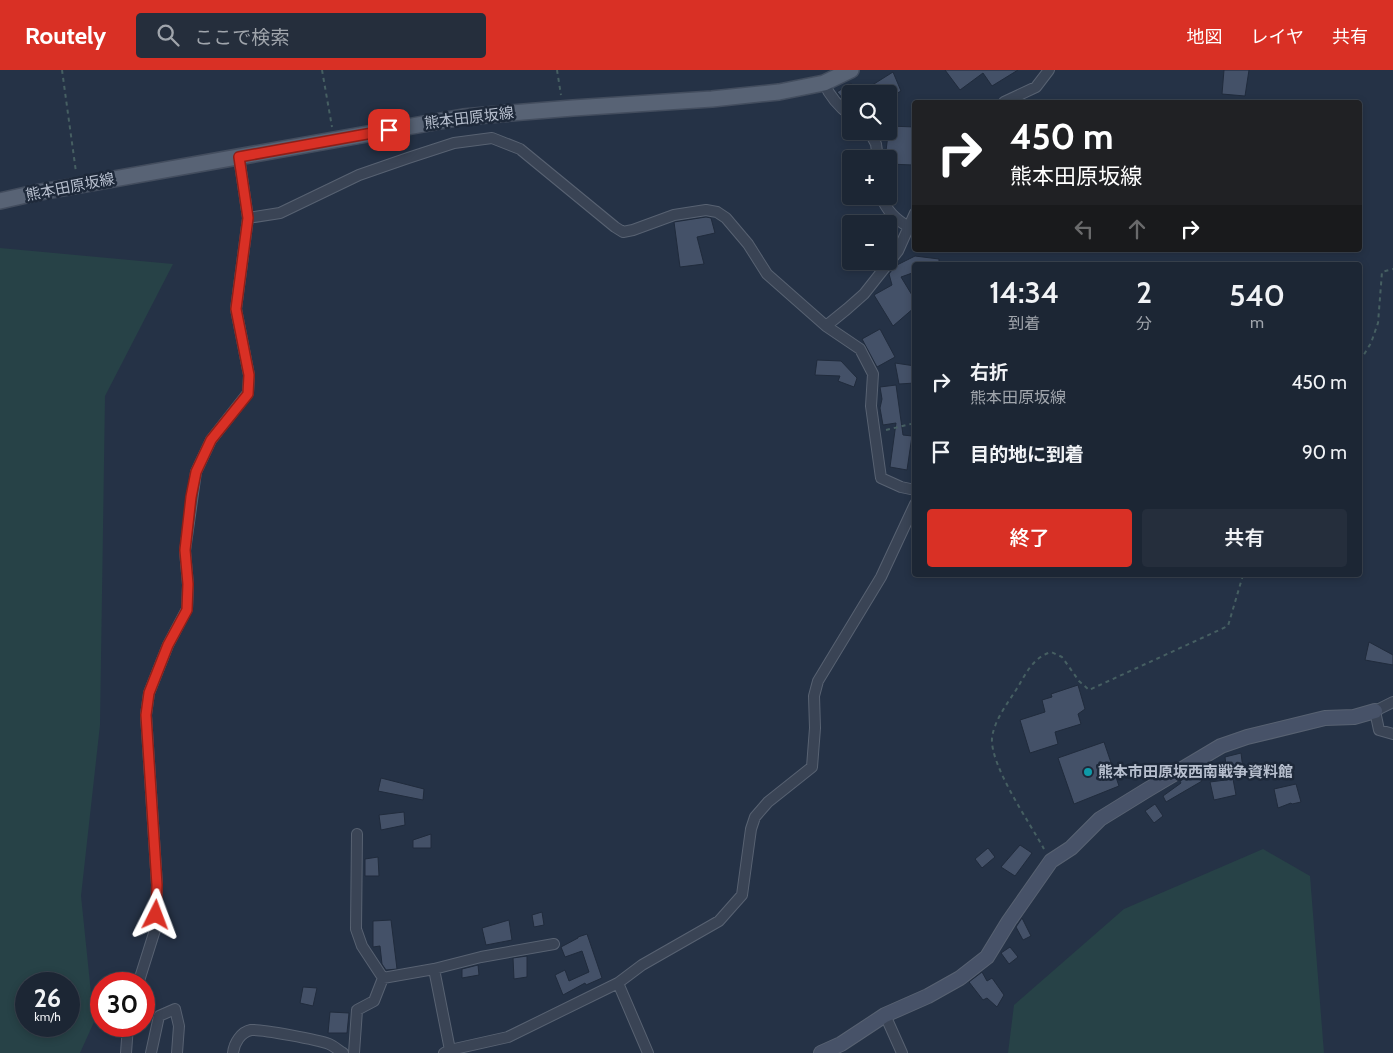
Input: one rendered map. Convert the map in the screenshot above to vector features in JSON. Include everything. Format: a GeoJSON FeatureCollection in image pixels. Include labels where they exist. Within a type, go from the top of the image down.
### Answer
{"type":"FeatureCollection","features":[{"type":"Feature","properties":{"kind":"main road","name":"熊本田原坂線"},"geometry":{"type":"LineString","coordinates":[[0,201],[36,192],[463,117],[564,108],[712,100],[779,92],[824,83],[851,70]]}},
{"type":"Feature","properties":{"kind":"street"},"geometry":{"type":"LineString","coordinates":[[1008,100],[1036,87],[1049,70]]}},
{"type":"Feature","properties":{"kind":"street"},"geometry":{"type":"LineString","coordinates":[[824,83],[828,92],[842,109]]}},
{"type":"Feature","properties":{"kind":"street"},"geometry":{"type":"LineString","coordinates":[[248,218],[280,213],[359,175],[417,155],[454,143],[492,138],[520,149],[623,232],[674,214],[706,210],[717,212],[726,218],[737,230],[767,274],[826,326],[860,349],[873,374],[871,406],[881,478],[901,487],[912,489]]}},
{"type":"Feature","properties":{"kind":"street"},"geometry":{"type":"LineString","coordinates":[[142,972],[150,950],[154,930],[157,885],[146,724],[149,693],[168,645],[187,610],[188,584],[185,550],[196,472],[211,440],[248,394],[249,375],[236,309],[248,218],[239,157]]}},
{"type":"Feature","properties":{"kind":"street"},"geometry":{"type":"LineString","coordinates":[[886,205],[901,223],[909,226]]}},
{"type":"Feature","properties":{"kind":"street"},"geometry":{"type":"LineString","coordinates":[[826,326],[864,294],[898,251],[912,220]]}},
{"type":"Feature","properties":{"kind":"street"},"geometry":{"type":"LineString","coordinates":[[434,969],[447,1051],[508,1037],[618,983],[642,965],[718,921],[742,895],[754,817],[768,802],[812,767],[815,728],[814,696],[818,681],[882,578],[912,511]]}},
{"type":"Feature","properties":{"kind":"street"},"geometry":{"type":"LineString","coordinates":[[821,1053],[841,1044],[885,1015],[928,996],[960,978],[988,957],[1009,921],[1052,861],[1071,848],[1100,819],[1221,746],[1246,737],[1325,718],[1354,717],[1375,711],[1393,702]]}},
{"type":"Feature","properties":{"kind":"street"},"geometry":{"type":"LineString","coordinates":[[1375,711],[1379,730],[1393,734]]}},
{"type":"Feature","properties":{"kind":"street"},"geometry":{"type":"LineString","coordinates":[[357,834],[356,930],[362,946],[383,978]]}},
{"type":"Feature","properties":{"kind":"street"},"geometry":{"type":"LineString","coordinates":[[383,978],[554,944]]}},
{"type":"Feature","properties":{"kind":"street"},"geometry":{"type":"LineString","coordinates":[[354,1053],[358,1010],[374,1001],[383,978]]}},
{"type":"Feature","properties":{"kind":"street"},"geometry":{"type":"LineString","coordinates":[[618,983],[648,1053]]}},
{"type":"Feature","properties":{"kind":"street"},"geometry":{"type":"LineString","coordinates":[[151,1053],[159,1016],[175,1009],[179,1026],[177,1053]]}},
{"type":"Feature","properties":{"kind":"street"},"geometry":{"type":"LineString","coordinates":[[885,1015],[902,1053]]}},
{"type":"Feature","properties":{"kind":"street"},"geometry":{"type":"LineString","coordinates":[[233,1053],[234,1044],[245,1032],[253,1030],[290,1035],[329,1044],[343,1053]]}},
{"type":"Feature","properties":{"kind":"street"},"geometry":{"type":"LineString","coordinates":[[126,1053],[127,1037]]}},
{"type":"Feature","properties":{"kind":"path"},"geometry":{"type":"LineString","coordinates":[[62,70],[78,185]]}},
{"type":"Feature","properties":{"kind":"path"},"geometry":{"type":"LineString","coordinates":[[322,70],[334,139]]}},
{"type":"Feature","properties":{"kind":"path"},"geometry":{"type":"LineString","coordinates":[[557,70],[564,108]]}},
{"type":"Feature","properties":{"kind":"path"},"geometry":{"type":"LineString","coordinates":[[1362,358],[1371,343],[1378,323],[1382,272],[1393,269]]}},
{"type":"Feature","properties":{"kind":"path"},"geometry":{"type":"LineString","coordinates":[[874,432],[912,424]]}},
{"type":"Feature","properties":{"kind":"path"},"geometry":{"type":"LineString","coordinates":[[1052,861],[1005,780],[993,752],[992,737],[1002,713],[1033,664],[1041,655],[1051,652],[1062,657],[1079,681],[1089,690],[1228,626],[1242,577]]}},
{"type":"Feature","properties":{"kind":"green space"},"geometry":{"type":"Polygon","coordinates":[[[0,248],[173,264],[105,396],[100,725],[81,896],[90,983],[90,1031],[80,1053],[0,1053],[0,248]]]}},
{"type":"Feature","properties":{"kind":"green space"},"geometry":{"type":"Polygon","coordinates":[[[1263,849],[1310,876],[1324,1053],[1008,1053],[1014,1005],[1124,909],[1263,849]]]}},
{"type":"Feature","properties":{"kind":"building"},"geometry":{"type":"Polygon","coordinates":[[[945,70],[1018,70],[992,86],[983,73],[960,90],[945,70]]]}},
{"type":"Feature","properties":{"kind":"building"},"geometry":{"type":"Polygon","coordinates":[[[1224,70],[1249,70],[1245,96],[1222,94],[1224,70]]]}},
{"type":"Feature","properties":{"kind":"building"},"geometry":{"type":"Polygon","coordinates":[[[893,72],[901,91],[897,93],[897,85],[872,85],[893,72]]]}},
{"type":"Feature","properties":{"kind":"building"},"geometry":{"type":"Polygon","coordinates":[[[842,89],[842,98],[837,92],[842,89]]]}},
{"type":"Feature","properties":{"kind":"building"},"geometry":{"type":"Polygon","coordinates":[[[897,126],[912,127],[912,165],[897,164],[897,150],[886,150],[887,140],[897,140],[897,126]]]}},
{"type":"Feature","properties":{"kind":"building"},"geometry":{"type":"Polygon","coordinates":[[[706,217],[711,218],[715,233],[697,237],[704,264],[680,267],[674,222],[706,217]]]}},
{"type":"Feature","properties":{"kind":"building"},"geometry":{"type":"Polygon","coordinates":[[[915,256],[939,259],[939,262],[912,262],[912,273],[901,277],[912,295],[912,310],[893,326],[874,295],[892,285],[889,274],[892,270],[897,270],[897,265],[915,256]]]}},
{"type":"Feature","properties":{"kind":"building"},"geometry":{"type":"Polygon","coordinates":[[[880,329],[895,357],[877,367],[862,339],[880,329]]]}},
{"type":"Feature","properties":{"kind":"building"},"geometry":{"type":"Polygon","coordinates":[[[817,360],[841,361],[857,378],[854,387],[838,381],[840,376],[815,375],[817,360]]]}},
{"type":"Feature","properties":{"kind":"building"},"geometry":{"type":"Polygon","coordinates":[[[895,363],[912,366],[912,383],[899,384],[895,363]]]}},
{"type":"Feature","properties":{"kind":"building"},"geometry":{"type":"Polygon","coordinates":[[[896,385],[903,435],[912,436],[907,470],[890,467],[896,423],[883,425],[880,408],[882,399],[880,387],[896,385]]]}},
{"type":"Feature","properties":{"kind":"building"},"geometry":{"type":"Polygon","coordinates":[[[1369,642],[1393,655],[1393,665],[1365,660],[1369,642]]]}},
{"type":"Feature","properties":{"kind":"building"},"geometry":{"type":"Polygon","coordinates":[[[1078,685],[1085,709],[1078,714],[1081,724],[1055,732],[1058,744],[1030,753],[1020,720],[1045,712],[1042,700],[1052,697],[1051,694],[1078,685]]]}},
{"type":"Feature","properties":{"kind":"building","name":"熊本市田原坂西南戦争資料館"},"geometry":{"type":"Polygon","coordinates":[[[1104,742],[1119,786],[1074,804],[1058,758],[1104,742]]]}},
{"type":"Feature","properties":{"kind":"building"},"geometry":{"type":"Polygon","coordinates":[[[1241,753],[1243,769],[1227,773],[1225,757],[1241,753]]]}},
{"type":"Feature","properties":{"kind":"building"},"geometry":{"type":"Polygon","coordinates":[[[1196,771],[1202,781],[1166,802],[1163,796],[1181,783],[1180,781],[1196,771]]]}},
{"type":"Feature","properties":{"kind":"building"},"geometry":{"type":"Polygon","coordinates":[[[381,778],[424,789],[423,800],[378,791],[381,778]]]}},
{"type":"Feature","properties":{"kind":"building"},"geometry":{"type":"Polygon","coordinates":[[[1233,779],[1236,795],[1214,800],[1210,782],[1233,779]]]}},
{"type":"Feature","properties":{"kind":"building"},"geometry":{"type":"Polygon","coordinates":[[[1296,784],[1301,802],[1291,803],[1278,808],[1274,789],[1296,784]]]}},
{"type":"Feature","properties":{"kind":"building"},"geometry":{"type":"Polygon","coordinates":[[[1155,804],[1163,816],[1154,823],[1145,811],[1155,804]]]}},
{"type":"Feature","properties":{"kind":"building"},"geometry":{"type":"Polygon","coordinates":[[[404,812],[405,825],[381,830],[379,815],[404,812]]]}},
{"type":"Feature","properties":{"kind":"building"},"geometry":{"type":"Polygon","coordinates":[[[431,834],[431,848],[413,848],[413,840],[431,834]]]}},
{"type":"Feature","properties":{"kind":"building"},"geometry":{"type":"Polygon","coordinates":[[[1020,845],[1032,853],[1015,876],[1001,867],[1020,845]]]}},
{"type":"Feature","properties":{"kind":"building"},"geometry":{"type":"Polygon","coordinates":[[[988,848],[995,857],[982,868],[975,859],[988,848]]]}},
{"type":"Feature","properties":{"kind":"building"},"geometry":{"type":"Polygon","coordinates":[[[378,857],[379,876],[365,876],[365,859],[378,857]]]}},
{"type":"Feature","properties":{"kind":"building"},"geometry":{"type":"Polygon","coordinates":[[[542,912],[544,925],[534,927],[532,915],[542,912]]]}},
{"type":"Feature","properties":{"kind":"building"},"geometry":{"type":"Polygon","coordinates":[[[1022,918],[1031,936],[1023,940],[1016,927],[1022,918]]]}},
{"type":"Feature","properties":{"kind":"building"},"geometry":{"type":"Polygon","coordinates":[[[391,920],[397,969],[386,970],[382,964],[380,946],[373,947],[373,921],[391,920]]]}},
{"type":"Feature","properties":{"kind":"building"},"geometry":{"type":"Polygon","coordinates":[[[509,920],[512,940],[486,945],[482,928],[509,920]]]}},
{"type":"Feature","properties":{"kind":"building"},"geometry":{"type":"Polygon","coordinates":[[[587,934],[602,978],[586,985],[585,983],[563,995],[555,975],[565,970],[569,981],[589,972],[582,951],[565,957],[561,947],[587,934]]]}},
{"type":"Feature","properties":{"kind":"building"},"geometry":{"type":"Polygon","coordinates":[[[1010,947],[1018,957],[1009,964],[1001,953],[1010,947]]]}},
{"type":"Feature","properties":{"kind":"building"},"geometry":{"type":"Polygon","coordinates":[[[527,956],[527,977],[514,979],[513,958],[527,956]]]}},
{"type":"Feature","properties":{"kind":"building"},"geometry":{"type":"Polygon","coordinates":[[[478,965],[479,975],[462,978],[462,969],[478,965]]]}},
{"type":"Feature","properties":{"kind":"building"},"geometry":{"type":"Polygon","coordinates":[[[982,972],[987,981],[992,978],[1004,995],[997,1007],[987,998],[983,1000],[969,982],[982,972]]]}},
{"type":"Feature","properties":{"kind":"building"},"geometry":{"type":"Polygon","coordinates":[[[303,987],[317,988],[313,1006],[300,1003],[303,987]]]}},
{"type":"Feature","properties":{"kind":"building"},"geometry":{"type":"Polygon","coordinates":[[[330,1012],[349,1013],[347,1033],[328,1033],[330,1012]]]}},
{"type":"Feature","properties":{"kind":"place","name":"熊本市田原坂西南戦争資料館"},"geometry":{"type":"Point","coordinates":[1088,772]}},
{"type":"Feature","properties":{"kind":"route"},"geometry":{"type":"LineString","coordinates":[[156,915],[157,885],[146,715],[149,693],[168,645],[187,610],[188,584],[185,550],[196,472],[211,440],[248,394],[249,375],[236,309],[248,218],[239,157],[389,130]]}}]}
